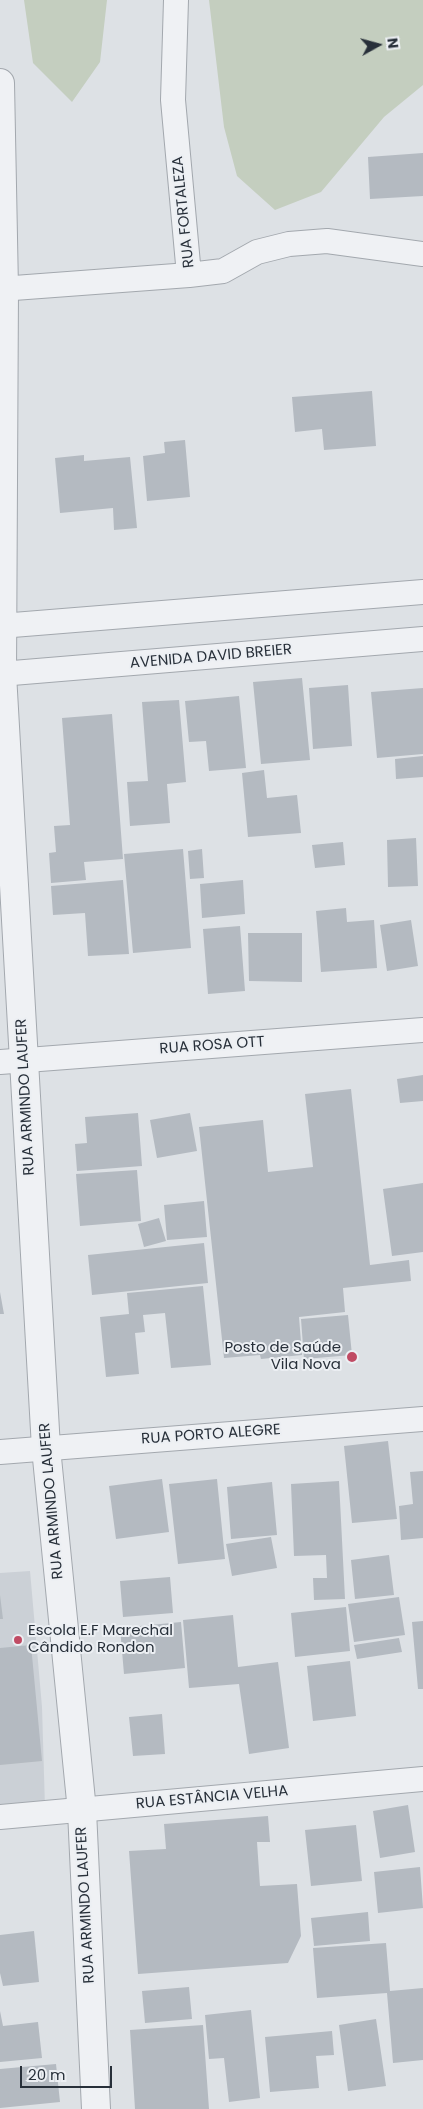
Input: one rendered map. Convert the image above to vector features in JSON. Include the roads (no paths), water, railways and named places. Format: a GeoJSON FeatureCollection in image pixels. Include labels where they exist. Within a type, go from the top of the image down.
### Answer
{"type":"FeatureCollection","features":[{"type":"Feature","properties":{"kind":"street","name":"RUA FORTALEZA"},"geometry":{"type":"LineString","coordinates":[[176,0],[174,100],[189,275],[223,271],[256,252],[298,243],[327,241],[423,254]]}},
{"type":"Feature","properties":{"kind":"street","name":"RUA ARMINDO LAUFER"},"geometry":{"type":"LineString","coordinates":[[0,83],[2,289],[1,674],[12,1061],[46,1448],[82,1811],[96,2109]]}},
{"type":"Feature","properties":{"kind":"street"},"geometry":{"type":"LineString","coordinates":[[2,289],[189,275]]}},
{"type":"Feature","properties":{"kind":"street"},"geometry":{"type":"LineString","coordinates":[[1,626],[423,592]]}},
{"type":"Feature","properties":{"kind":"street","name":"AVENIDA DAVID BREIER"},"geometry":{"type":"LineString","coordinates":[[1,674],[423,639]]}},
{"type":"Feature","properties":{"kind":"street","name":"RUA ROSA OTT"},"geometry":{"type":"LineString","coordinates":[[12,1061],[423,1030]]}},
{"type":"Feature","properties":{"kind":"street","name":"RUA PORTO ALEGRE"},"geometry":{"type":"LineString","coordinates":[[0,1452],[423,1419]]}},
{"type":"Feature","properties":{"kind":"street","name":"RUA ESTÂNCIA VELHA"},"geometry":{"type":"LineString","coordinates":[[0,1817],[82,1811],[423,1778]]}},
{"type":"Feature","properties":{"kind":"place","name":"Posto de Saúde Vila Nova"},"geometry":{"type":"Point","coordinates":[352,1357]}},
{"type":"Feature","properties":{"kind":"place","name":"Escola E.F Marechal Cândido Rondon"},"geometry":{"type":"Point","coordinates":[18,1640]}}]}
